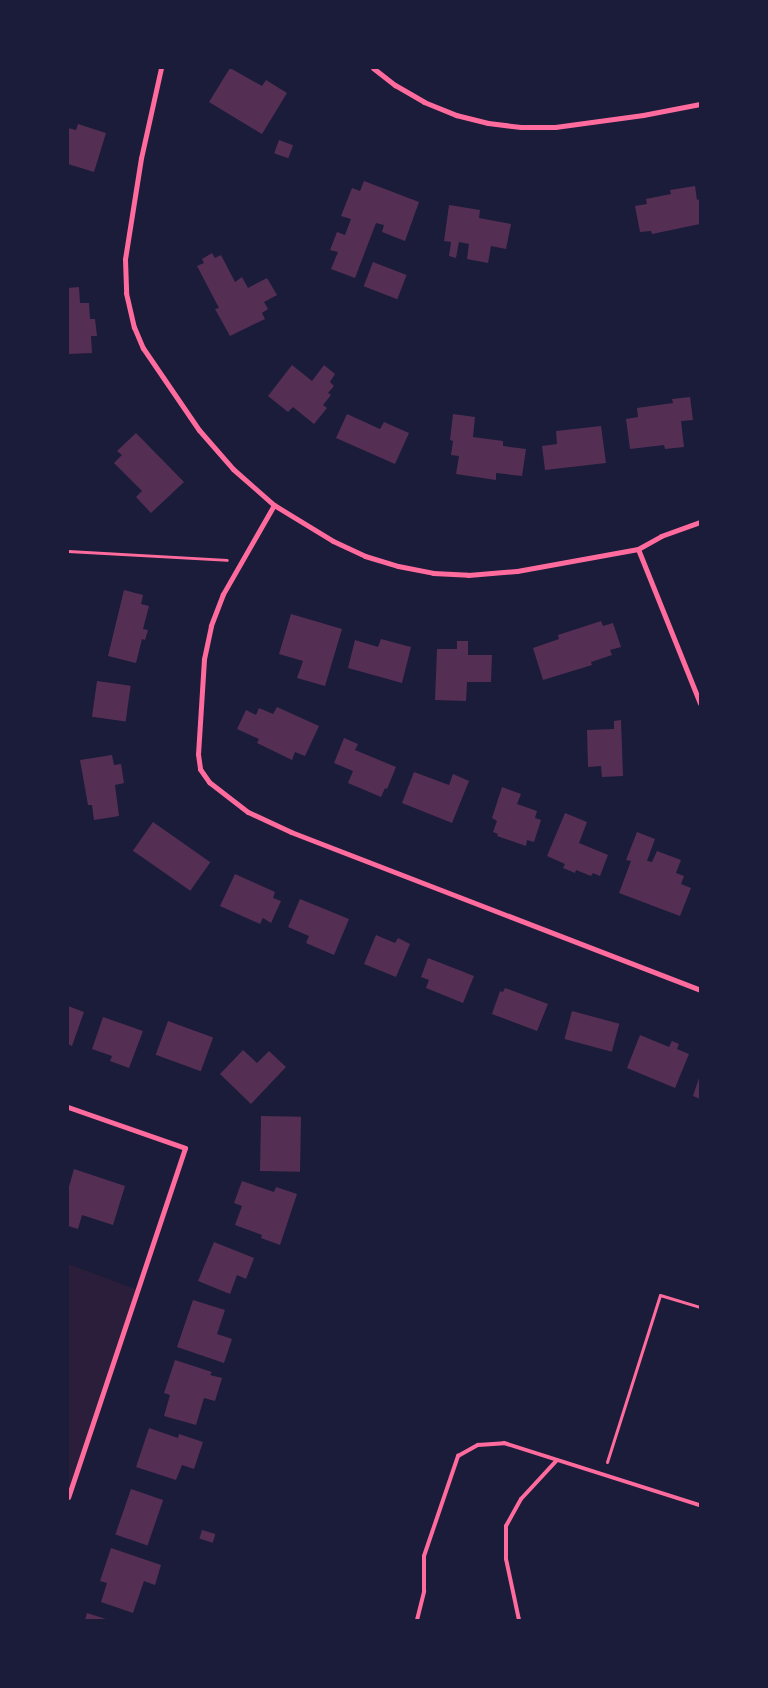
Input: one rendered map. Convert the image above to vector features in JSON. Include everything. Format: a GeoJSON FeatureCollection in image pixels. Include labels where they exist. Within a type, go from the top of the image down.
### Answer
{"type":"FeatureCollection","features":[{"type":"Feature","properties":{"kind":"street"},"geometry":{"type":"LineString","coordinates":[[161,68],[141,158],[125,259],[126,294],[134,327],[143,348],[199,430],[233,469],[274,505],[333,541],[365,556],[398,566],[433,573],[468,574],[517,571],[638,549],[661,536],[700,522]]}},
{"type":"Feature","properties":{"kind":"street"},"geometry":{"type":"LineString","coordinates":[[373,68],[395,85],[424,102],[456,115],[488,123],[522,127],[555,127],[643,116],[700,104]]}},
{"type":"Feature","properties":{"kind":"street"},"geometry":{"type":"LineString","coordinates":[[274,505],[223,594],[211,626],[204,659],[198,754],[200,769],[209,782],[248,812],[291,832],[700,990]]}},
{"type":"Feature","properties":{"kind":"street"},"geometry":{"type":"LineString","coordinates":[[638,549],[700,703]]}},
{"type":"Feature","properties":{"kind":"street"},"geometry":{"type":"LineString","coordinates":[[68,1107],[186,1148],[68,1497]]}},
{"type":"Feature","properties":{"kind":"lane"},"geometry":{"type":"LineString","coordinates":[[417,1620],[424,1591],[424,1556],[458,1456],[478,1445],[504,1443],[700,1504]]}},
{"type":"Feature","properties":{"kind":"lane"},"geometry":{"type":"LineString","coordinates":[[519,1620],[506,1559],[506,1526],[521,1499],[557,1460]]}},
{"type":"Feature","properties":{"kind":"path"},"geometry":{"type":"LineString","coordinates":[[68,551],[242,561]]}},
{"type":"Feature","properties":{"kind":"path"},"geometry":{"type":"LineString","coordinates":[[603,1474],[660,1295],[700,1306]]}},
{"type":"Feature","properties":{"kind":"shaded area"},"geometry":{"type":"Polygon","coordinates":[[[68,1264],[138,1290],[68,1497],[68,1264]]]}},
{"type":"Feature","properties":{"kind":"building"},"geometry":{"type":"Polygon","coordinates":[[[230,68],[262,86],[266,80],[287,93],[262,134],[209,102],[230,68]]]}},
{"type":"Feature","properties":{"kind":"building"},"geometry":{"type":"Polygon","coordinates":[[[78,124],[106,133],[94,172],[68,164],[68,128],[76,130],[78,124]]]}},
{"type":"Feature","properties":{"kind":"building"},"geometry":{"type":"Polygon","coordinates":[[[279,140],[293,145],[288,158],[274,153],[279,140]]]}},
{"type":"Feature","properties":{"kind":"building"},"geometry":{"type":"Polygon","coordinates":[[[364,181],[419,202],[405,241],[382,232],[384,225],[376,223],[355,278],[331,269],[338,252],[330,250],[337,232],[345,235],[351,219],[341,216],[352,188],[360,191],[364,181]]]}},
{"type":"Feature","properties":{"kind":"building"},"geometry":{"type":"Polygon","coordinates":[[[695,186],[697,200],[700,199],[700,224],[652,234],[651,231],[640,232],[635,206],[647,204],[646,199],[671,194],[670,190],[695,186]]]}},
{"type":"Feature","properties":{"kind":"building"},"geometry":{"type":"Polygon","coordinates":[[[449,205],[480,210],[479,218],[511,224],[506,249],[491,246],[488,263],[467,259],[469,244],[459,242],[456,258],[449,256],[451,242],[444,241],[449,205]]]}},
{"type":"Feature","properties":{"kind":"building"},"geometry":{"type":"Polygon","coordinates":[[[212,253],[215,258],[221,255],[235,282],[242,277],[248,288],[267,278],[277,295],[264,302],[268,309],[262,313],[265,319],[230,336],[215,309],[219,308],[197,266],[204,263],[202,259],[212,253]]]}},
{"type":"Feature","properties":{"kind":"building"},"geometry":{"type":"Polygon","coordinates":[[[373,262],[407,275],[397,299],[364,286],[373,262]]]}},
{"type":"Feature","properties":{"kind":"building"},"geometry":{"type":"Polygon","coordinates":[[[79,287],[80,303],[89,303],[90,319],[95,319],[97,336],[91,336],[92,353],[68,354],[68,288],[79,287]]]}},
{"type":"Feature","properties":{"kind":"building"},"geometry":{"type":"Polygon","coordinates":[[[292,365],[312,381],[324,365],[335,374],[330,382],[334,386],[328,393],[331,395],[323,405],[327,408],[314,424],[293,407],[288,412],[268,396],[292,365]]]}},
{"type":"Feature","properties":{"kind":"building"},"geometry":{"type":"Polygon","coordinates":[[[690,397],[693,420],[681,421],[684,447],[665,449],[664,445],[630,449],[626,419],[638,417],[637,408],[673,403],[672,399],[690,397]]]}},
{"type":"Feature","properties":{"kind":"building"},"geometry":{"type":"Polygon","coordinates":[[[347,414],[380,429],[384,422],[409,433],[395,464],[336,438],[347,414]]]}},
{"type":"Feature","properties":{"kind":"building"},"geometry":{"type":"Polygon","coordinates":[[[453,414],[475,417],[473,437],[503,441],[503,446],[526,449],[522,476],[496,473],[496,480],[456,474],[459,456],[451,455],[453,441],[450,440],[453,414]]]}},
{"type":"Feature","properties":{"kind":"building"},"geometry":{"type":"Polygon","coordinates":[[[601,426],[606,463],[545,470],[542,446],[557,444],[556,431],[601,426]]]}},
{"type":"Feature","properties":{"kind":"building"},"geometry":{"type":"Polygon","coordinates":[[[136,433],[184,482],[151,513],[136,497],[142,491],[114,463],[122,455],[117,451],[136,433]]]}},
{"type":"Feature","properties":{"kind":"building"},"geometry":{"type":"Polygon","coordinates":[[[124,590],[143,595],[141,604],[149,606],[143,629],[148,630],[145,640],[142,639],[136,663],[108,656],[124,590]]]}},
{"type":"Feature","properties":{"kind":"building"},"geometry":{"type":"Polygon","coordinates":[[[291,614],[342,629],[325,686],[297,678],[303,661],[279,654],[291,614]]]}},
{"type":"Feature","properties":{"kind":"building"},"geometry":{"type":"Polygon","coordinates":[[[601,621],[603,626],[613,623],[621,647],[610,650],[612,655],[591,662],[592,665],[543,680],[533,648],[559,639],[558,635],[601,621]]]}},
{"type":"Feature","properties":{"kind":"building"},"geometry":{"type":"Polygon","coordinates":[[[381,639],[411,647],[402,683],[348,668],[355,640],[378,647],[381,639]]]}},
{"type":"Feature","properties":{"kind":"building"},"geometry":{"type":"Polygon","coordinates":[[[457,641],[468,641],[468,655],[492,655],[491,682],[467,682],[466,701],[435,700],[437,649],[457,649],[457,641]]]}},
{"type":"Feature","properties":{"kind":"building"},"geometry":{"type":"Polygon","coordinates":[[[97,681],[131,686],[126,721],[92,717],[97,681]]]}},
{"type":"Feature","properties":{"kind":"building"},"geometry":{"type":"Polygon","coordinates":[[[277,707],[319,726],[305,756],[295,752],[292,760],[257,743],[259,739],[237,729],[246,710],[256,715],[259,708],[273,714],[277,707]]]}},
{"type":"Feature","properties":{"kind":"building"},"geometry":{"type":"Polygon","coordinates":[[[621,720],[623,776],[602,777],[601,766],[588,767],[587,730],[614,729],[614,721],[621,720]]]}},
{"type":"Feature","properties":{"kind":"building"},"geometry":{"type":"Polygon","coordinates":[[[344,738],[358,744],[355,750],[396,767],[387,789],[385,788],[381,797],[348,783],[353,771],[334,763],[344,738]]]}},
{"type":"Feature","properties":{"kind":"building"},"geometry":{"type":"Polygon","coordinates":[[[112,755],[114,765],[121,764],[124,783],[115,785],[119,816],[94,820],[92,805],[88,805],[80,760],[112,755]]]}},
{"type":"Feature","properties":{"kind":"building"},"geometry":{"type":"Polygon","coordinates":[[[414,772],[449,785],[453,774],[469,781],[452,823],[402,803],[414,772]]]}},
{"type":"Feature","properties":{"kind":"building"},"geometry":{"type":"Polygon","coordinates":[[[502,787],[521,794],[517,804],[537,811],[535,818],[541,820],[534,842],[527,840],[526,846],[497,836],[498,834],[493,832],[497,821],[492,818],[502,787]]]}},
{"type":"Feature","properties":{"kind":"building"},"geometry":{"type":"Polygon","coordinates":[[[565,813],[587,822],[579,843],[608,855],[600,876],[593,873],[591,876],[576,870],[575,873],[563,868],[565,864],[547,856],[565,813]]]}},
{"type":"Feature","properties":{"kind":"building"},"geometry":{"type":"Polygon","coordinates":[[[153,822],[210,862],[190,891],[133,851],[153,822]]]}},
{"type":"Feature","properties":{"kind":"building"},"geometry":{"type":"Polygon","coordinates":[[[637,832],[655,839],[647,861],[652,862],[657,851],[681,860],[676,873],[684,876],[681,884],[691,888],[680,916],[619,893],[631,861],[626,860],[637,832]]]}},
{"type":"Feature","properties":{"kind":"building"},"geometry":{"type":"Polygon","coordinates":[[[235,874],[275,892],[273,898],[281,901],[271,923],[263,918],[260,924],[220,906],[235,874]]]}},
{"type":"Feature","properties":{"kind":"building"},"geometry":{"type":"Polygon","coordinates":[[[300,899],[349,919],[334,955],[306,943],[309,936],[288,927],[300,899]]]}},
{"type":"Feature","properties":{"kind":"building"},"geometry":{"type":"Polygon","coordinates":[[[376,935],[395,943],[398,938],[410,944],[396,977],[364,964],[376,935]]]}},
{"type":"Feature","properties":{"kind":"building"},"geometry":{"type":"Polygon","coordinates":[[[428,958],[474,976],[463,1003],[426,988],[429,980],[421,977],[428,958]]]}},
{"type":"Feature","properties":{"kind":"building"},"geometry":{"type":"Polygon","coordinates":[[[505,988],[548,1004],[537,1031],[492,1014],[500,991],[503,992],[505,988]]]}},
{"type":"Feature","properties":{"kind":"building"},"geometry":{"type":"Polygon","coordinates":[[[68,1006],[84,1012],[72,1046],[68,1044],[68,1006]]]}},
{"type":"Feature","properties":{"kind":"building"},"geometry":{"type":"Polygon","coordinates":[[[572,1011],[619,1024],[612,1052],[564,1039],[572,1011]]]}},
{"type":"Feature","properties":{"kind":"building"},"geometry":{"type":"Polygon","coordinates":[[[103,1017],[143,1031],[129,1068],[110,1061],[112,1056],[92,1049],[103,1017]]]}},
{"type":"Feature","properties":{"kind":"building"},"geometry":{"type":"Polygon","coordinates":[[[168,1021],[213,1037],[201,1071],[156,1055],[168,1021]]]}},
{"type":"Feature","properties":{"kind":"building"},"geometry":{"type":"Polygon","coordinates":[[[640,1035],[669,1047],[672,1041],[679,1044],[677,1049],[689,1054],[675,1088],[627,1068],[640,1035]]]}},
{"type":"Feature","properties":{"kind":"building"},"geometry":{"type":"Polygon","coordinates":[[[243,1050],[257,1063],[269,1051],[286,1067],[251,1104],[220,1074],[243,1050]]]}},
{"type":"Feature","properties":{"kind":"building"},"geometry":{"type":"Polygon","coordinates":[[[700,1075],[700,1099],[693,1096],[700,1075]]]}},
{"type":"Feature","properties":{"kind":"building"},"geometry":{"type":"Polygon","coordinates":[[[261,1116],[301,1117],[300,1172],[260,1171],[261,1116]]]}},
{"type":"Feature","properties":{"kind":"building"},"geometry":{"type":"Polygon","coordinates":[[[74,1169],[125,1186],[113,1225],[82,1215],[78,1229],[68,1226],[68,1190],[74,1169]]]}},
{"type":"Feature","properties":{"kind":"building"},"geometry":{"type":"Polygon","coordinates":[[[242,1181],[274,1192],[276,1187],[297,1194],[280,1245],[261,1238],[262,1235],[235,1225],[242,1206],[234,1203],[242,1181]]]}},
{"type":"Feature","properties":{"kind":"building"},"geometry":{"type":"Polygon","coordinates":[[[214,1242],[254,1258],[246,1279],[237,1275],[230,1294],[198,1281],[214,1242]]]}},
{"type":"Feature","properties":{"kind":"building"},"geometry":{"type":"Polygon","coordinates":[[[193,1300],[225,1310],[217,1334],[232,1339],[224,1363],[177,1347],[193,1300]]]}},
{"type":"Feature","properties":{"kind":"building"},"geometry":{"type":"Polygon","coordinates":[[[175,1360],[212,1372],[210,1375],[222,1378],[215,1401],[204,1398],[196,1425],[164,1416],[170,1395],[164,1393],[175,1360]]]}},
{"type":"Feature","properties":{"kind":"building"},"geometry":{"type":"Polygon","coordinates":[[[149,1428],[178,1438],[179,1434],[203,1442],[194,1469],[182,1465],[176,1480],[136,1467],[149,1428]]]}},
{"type":"Feature","properties":{"kind":"building"},"geometry":{"type":"Polygon","coordinates":[[[131,1489],[163,1500],[148,1545],[115,1534],[131,1489]]]}},
{"type":"Feature","properties":{"kind":"building"},"geometry":{"type":"Polygon","coordinates":[[[202,1530],[215,1534],[213,1543],[199,1539],[202,1530]]]}},
{"type":"Feature","properties":{"kind":"building"},"geometry":{"type":"Polygon","coordinates":[[[111,1548],[161,1565],[155,1585],[144,1581],[133,1613],[101,1602],[107,1583],[100,1581],[111,1548]]]}},
{"type":"Feature","properties":{"kind":"building"},"geometry":{"type":"Polygon","coordinates":[[[87,1613],[109,1620],[85,1620],[87,1613]]]}}]}
